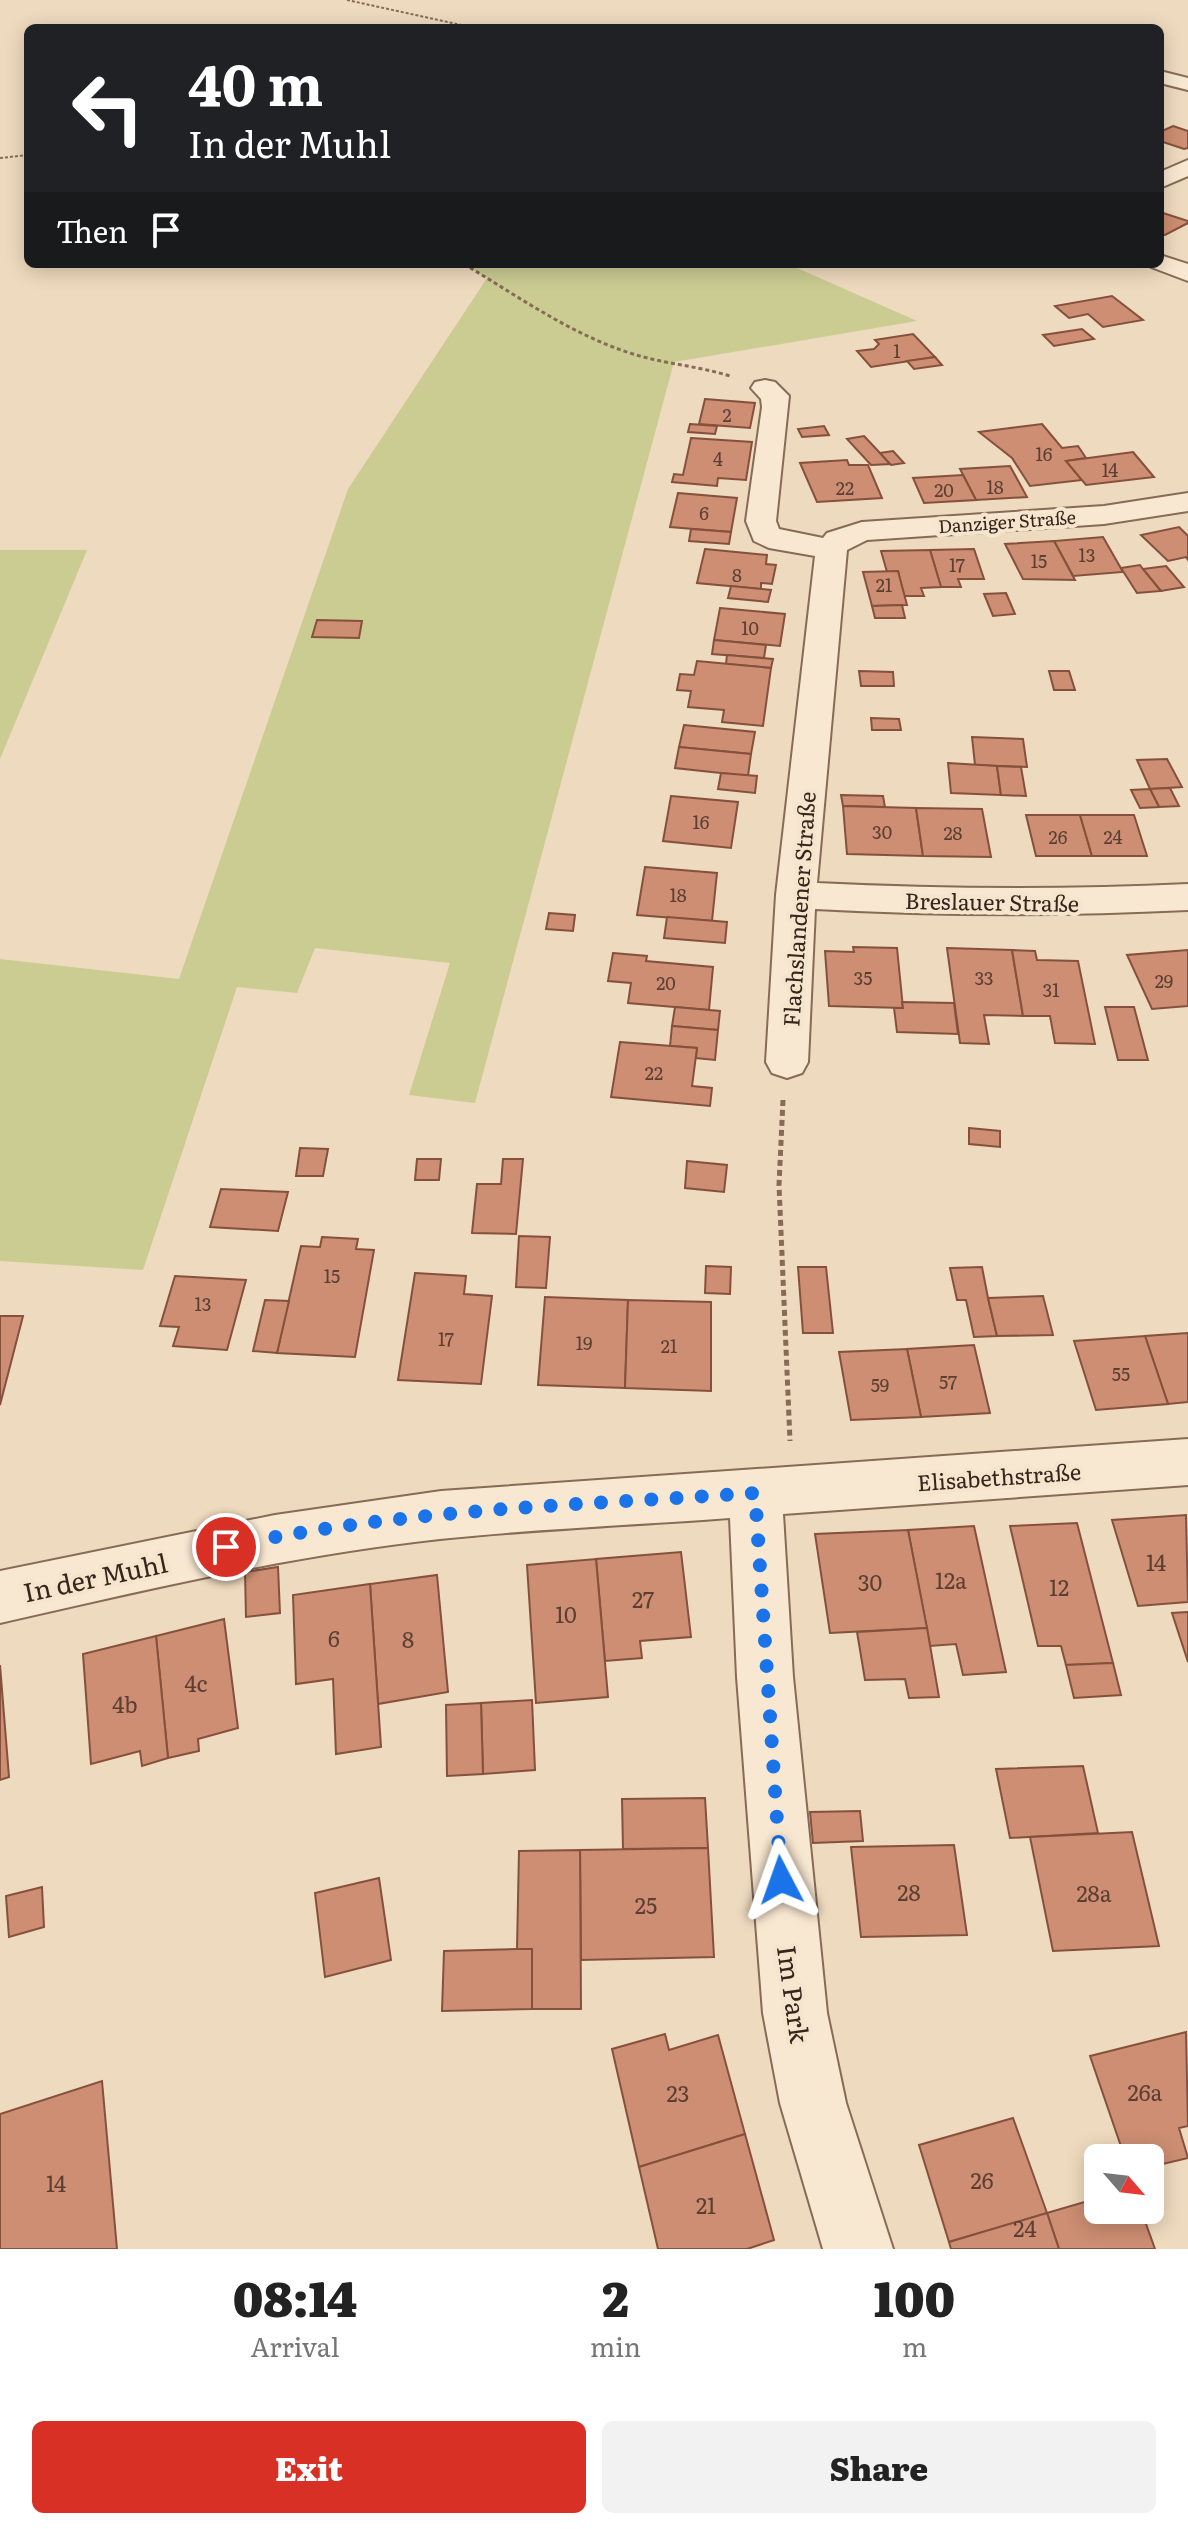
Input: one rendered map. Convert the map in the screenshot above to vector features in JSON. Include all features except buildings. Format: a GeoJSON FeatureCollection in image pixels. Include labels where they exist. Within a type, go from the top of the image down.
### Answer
{"type":"FeatureCollection","features":[{"type":"Feature","properties":{"kind":"street"},"geometry":{"type":"LineString","coordinates":[[1164,78],[1188,84]]}},
{"type":"Feature","properties":{"kind":"street"},"geometry":{"type":"LineString","coordinates":[[1164,179],[1188,167]]}},
{"type":"Feature","properties":{"kind":"street"},"geometry":{"type":"LineString","coordinates":[[1164,264],[1188,273]]}},
{"type":"Feature","properties":{"kind":"street"},"geometry":{"type":"LineString","coordinates":[[765,388],[775,396],[776,407],[761,521],[765,534],[780,541],[831,549]]}},
{"type":"Feature","properties":{"kind":"street","name":"Danziger Straße"},"geometry":{"type":"LineString","coordinates":[[831,549],[838,540],[862,531],[1104,515],[1188,502]]}},
{"type":"Feature","properties":{"kind":"street","name":"Flachslandener Straße"},"geometry":{"type":"LineString","coordinates":[[787,1062],[795,895],[826,627],[831,549]]}},
{"type":"Feature","properties":{"kind":"street","name":"Breslauer Straße"},"geometry":{"type":"LineString","coordinates":[[795,895],[948,903],[1049,903],[1188,897]]}},
{"type":"Feature","properties":{"kind":"street","name":"Elisabethstraße"},"geometry":{"type":"LineString","coordinates":[[786,1490],[1188,1462]]}},
{"type":"Feature","properties":{"kind":"street","name":"In der Muhl"},"geometry":{"type":"LineString","coordinates":[[0,1597],[254,1541],[346,1526],[441,1515],[786,1490]]}},
{"type":"Feature","properties":{"kind":"street","name":"Im Park"},"geometry":{"type":"LineString","coordinates":[[786,1490],[765,1677],[795,2013],[813,2103],[858,2249]]}},
{"type":"Feature","properties":{"kind":"path"},"geometry":{"type":"LineString","coordinates":[[347,0],[457,24]]}},
{"type":"Feature","properties":{"kind":"path"},"geometry":{"type":"LineString","coordinates":[[0,158],[24,155]]}},
{"type":"Feature","properties":{"kind":"path"},"geometry":{"type":"LineString","coordinates":[[471,268],[524,298],[557,322],[633,354],[710,369],[765,388]]}},
{"type":"Feature","properties":{"kind":"path"},"geometry":{"type":"LineString","coordinates":[[786,1490],[786,1328],[778,1229],[778,1140],[787,1062]]}},
{"type":"Feature","properties":{"kind":"green space"},"geometry":{"type":"Polygon","coordinates":[[[471,268],[797,268],[917,321],[674,362],[475,1103],[409,1095],[450,963],[315,948],[297,993],[237,987],[143,1270],[0,1261],[0,959],[179,979],[348,489],[487,278],[471,268]]]}},
{"type":"Feature","properties":{"kind":"green space"},"geometry":{"type":"Polygon","coordinates":[[[0,550],[87,550],[0,759],[0,550]]]}},
{"type":"Feature","properties":{"kind":"route"},"geometry":{"type":"LineString","coordinates":[[226,1547],[346,1526],[441,1515],[755,1493],[781,1880]]}}]}
